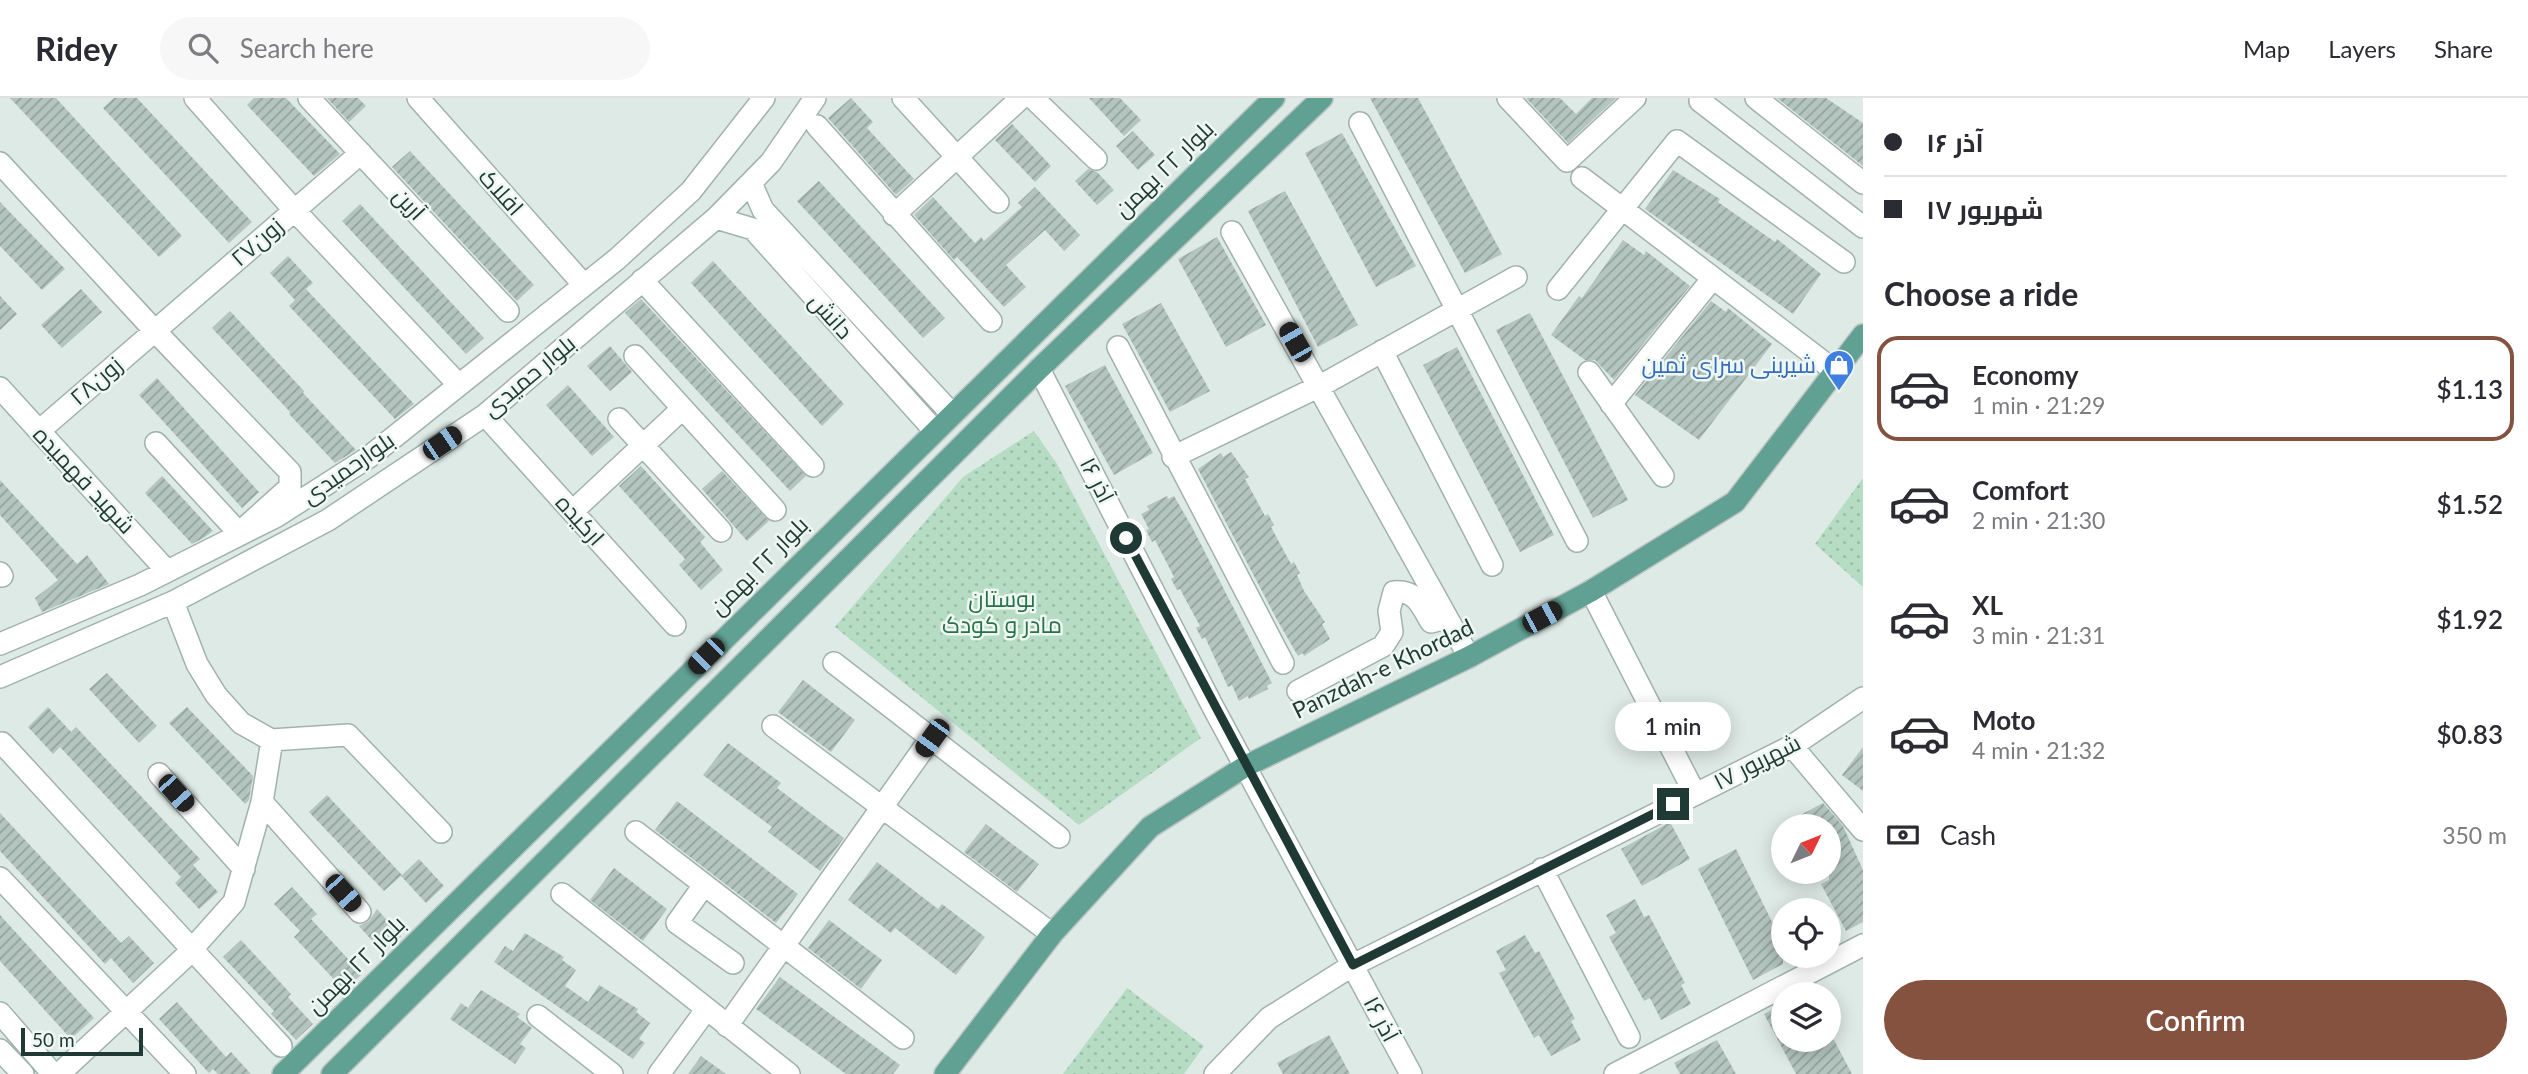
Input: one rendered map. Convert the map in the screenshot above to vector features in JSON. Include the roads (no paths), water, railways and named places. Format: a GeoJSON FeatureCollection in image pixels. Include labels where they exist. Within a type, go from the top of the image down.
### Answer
{"type":"FeatureCollection","features":[{"type":"Feature","properties":{"kind":"main road","name":"بلوار ۲۲ بهمن"},"geometry":{"type":"LineString","coordinates":[[284,1074],[951,413],[1275,98]]}},
{"type":"Feature","properties":{"kind":"main road"},"geometry":{"type":"LineString","coordinates":[[332,1074],[1039,369],[1322,98]]}},
{"type":"Feature","properties":{"kind":"main road"},"geometry":{"type":"LineString","coordinates":[[1126,243],[1148,265]]}},
{"type":"Feature","properties":{"kind":"main road","name":"Panzdah-e Khordad"},"geometry":{"type":"LineString","coordinates":[[945,1074],[1052,934],[1150,827],[1247,766],[1469,657],[1591,591],[1735,502],[1863,335]]}},
{"type":"Feature","properties":{"kind":"main road"},"geometry":{"type":"LineString","coordinates":[[648,713],[671,736]]}},
{"type":"Feature","properties":{"kind":"street"},"geometry":{"type":"LineString","coordinates":[[195,98],[295,210],[458,384]]}},
{"type":"Feature","properties":{"kind":"street","name":"آرین"},"geometry":{"type":"LineString","coordinates":[[309,98],[508,311]]}},
{"type":"Feature","properties":{"kind":"street","name":"افلاک"},"geometry":{"type":"LineString","coordinates":[[418,98],[584,285]]}},
{"type":"Feature","properties":{"kind":"street","name":"بلوارحمیدی"},"geometry":{"type":"LineString","coordinates":[[0,643],[167,571],[277,516],[369,457],[584,285],[691,191],[764,98]]}},
{"type":"Feature","properties":{"kind":"street","name":"بلوار حمیدی"},"geometry":{"type":"LineString","coordinates":[[0,677],[173,602],[328,520],[485,415],[716,218],[771,162],[815,98]]}},
{"type":"Feature","properties":{"kind":"street"},"geometry":{"type":"LineString","coordinates":[[902,98],[998,202]]}},
{"type":"Feature","properties":{"kind":"street"},"geometry":{"type":"LineString","coordinates":[[894,215],[1021,98]]}},
{"type":"Feature","properties":{"kind":"street"},"geometry":{"type":"LineString","coordinates":[[1033,98],[1096,159]]}},
{"type":"Feature","properties":{"kind":"street"},"geometry":{"type":"LineString","coordinates":[[1508,98],[1567,161],[1635,98]]}},
{"type":"Feature","properties":{"kind":"street"},"geometry":{"type":"LineString","coordinates":[[1703,98],[1700,101],[1863,227]]}},
{"type":"Feature","properties":{"kind":"street"},"geometry":{"type":"LineString","coordinates":[[1756,98],[1863,183]]}},
{"type":"Feature","properties":{"kind":"street"},"geometry":{"type":"LineString","coordinates":[[1360,122],[1445,281],[1456,310],[1577,541]]}},
{"type":"Feature","properties":{"kind":"street"},"geometry":{"type":"LineString","coordinates":[[817,126],[991,321]]}},
{"type":"Feature","properties":{"kind":"street"},"geometry":{"type":"LineString","coordinates":[[1558,289],[1677,141],[1844,262]]}},
{"type":"Feature","properties":{"kind":"street","name":"زون۲۷"},"geometry":{"type":"LineString","coordinates":[[154,330],[361,153]]}},
{"type":"Feature","properties":{"kind":"street"},"geometry":{"type":"LineString","coordinates":[[0,163],[290,472],[290,487],[239,533],[156,443]]}},
{"type":"Feature","properties":{"kind":"street"},"geometry":{"type":"LineString","coordinates":[[1582,178],[1835,370]]}},
{"type":"Feature","properties":{"kind":"street","name":"دانش"},"geometry":{"type":"LineString","coordinates":[[751,183],[763,210],[951,413]]}},
{"type":"Feature","properties":{"kind":"street","name":"دانش"},"geometry":{"type":"LineString","coordinates":[[716,218],[753,229],[934,430]]}},
{"type":"Feature","properties":{"kind":"street"},"geometry":{"type":"LineString","coordinates":[[1232,232],[1469,657]]}},
{"type":"Feature","properties":{"kind":"street"},"geometry":{"type":"LineString","coordinates":[[1173,457],[1320,386],[1516,277]]}},
{"type":"Feature","properties":{"kind":"street"},"geometry":{"type":"LineString","coordinates":[[1611,404],[1713,278]]}},
{"type":"Feature","properties":{"kind":"street"},"geometry":{"type":"LineString","coordinates":[[642,280],[813,466]]}},
{"type":"Feature","properties":{"kind":"street","name":"زون۲۸"},"geometry":{"type":"LineString","coordinates":[[39,431],[154,330]]}},
{"type":"Feature","properties":{"kind":"street"},"geometry":{"type":"LineString","coordinates":[[1118,347],[1173,457],[1283,663]]}},
{"type":"Feature","properties":{"kind":"street"},"geometry":{"type":"LineString","coordinates":[[1382,351],[1492,565]]}},
{"type":"Feature","properties":{"kind":"street"},"geometry":{"type":"LineString","coordinates":[[635,356],[775,510]]}},
{"type":"Feature","properties":{"kind":"street","name":"۱۶ آذر"},"geometry":{"type":"LineString","coordinates":[[1039,369],[1411,1074]]}},
{"type":"Feature","properties":{"kind":"street"},"geometry":{"type":"LineString","coordinates":[[1589,372],[1663,476]]}},
{"type":"Feature","properties":{"kind":"street","name":"شهید فهمیده"},"geometry":{"type":"LineString","coordinates":[[0,388],[167,571]]}},
{"type":"Feature","properties":{"kind":"street"},"geometry":{"type":"LineString","coordinates":[[573,512],[682,409]]}},
{"type":"Feature","properties":{"kind":"street","name":"ارکیده"},"geometry":{"type":"LineString","coordinates":[[485,415],[675,625]]}},
{"type":"Feature","properties":{"kind":"street"},"geometry":{"type":"LineString","coordinates":[[619,419],[721,531]]}},
{"type":"Feature","properties":{"kind":"street"},"geometry":{"type":"LineString","coordinates":[[1298,691],[1382,646],[1392,632],[1389,611],[1394,592],[1406,591],[1417,597],[1431,622],[1446,618]]}},
{"type":"Feature","properties":{"kind":"street"},"geometry":{"type":"LineString","coordinates":[[1591,591],[1695,794]]}},
{"type":"Feature","properties":{"kind":"street"},"geometry":{"type":"LineString","coordinates":[[173,602],[197,664],[216,695],[241,723],[272,740],[348,735],[441,832]]}},
{"type":"Feature","properties":{"kind":"street"},"geometry":{"type":"LineString","coordinates":[[834,663],[1059,837]]}},
{"type":"Feature","properties":{"kind":"street","name":"۱۷ شهریور"},"geometry":{"type":"LineString","coordinates":[[1215,1074],[1269,1017],[1353,965],[1792,746],[1863,698]]}},
{"type":"Feature","properties":{"kind":"street"},"geometry":{"type":"LineString","coordinates":[[773,726],[1052,934]]}},
{"type":"Feature","properties":{"kind":"street"},"geometry":{"type":"LineString","coordinates":[[727,1026],[932,738]]}},
{"type":"Feature","properties":{"kind":"street"},"geometry":{"type":"LineString","coordinates":[[59,1074],[192,950],[234,902],[262,802],[272,740]]}},
{"type":"Feature","properties":{"kind":"street"},"geometry":{"type":"LineString","coordinates":[[2,743],[281,1046]]}},
{"type":"Feature","properties":{"kind":"street"},"geometry":{"type":"LineString","coordinates":[[1792,746],[1863,830]]}},
{"type":"Feature","properties":{"kind":"street"},"geometry":{"type":"LineString","coordinates":[[159,774],[244,869]]}},
{"type":"Feature","properties":{"kind":"street"},"geometry":{"type":"LineString","coordinates":[[262,802],[360,912]]}},
{"type":"Feature","properties":{"kind":"street"},"geometry":{"type":"LineString","coordinates":[[636,832],[903,1038]]}},
{"type":"Feature","properties":{"kind":"street"},"geometry":{"type":"LineString","coordinates":[[1542,869],[1629,1037]]}},
{"type":"Feature","properties":{"kind":"street"},"geometry":{"type":"LineString","coordinates":[[0,878],[185,1074]]}},
{"type":"Feature","properties":{"kind":"street"},"geometry":{"type":"LineString","coordinates":[[704,884],[677,923],[733,963]]}},
{"type":"Feature","properties":{"kind":"street"},"geometry":{"type":"LineString","coordinates":[[562,894],[789,1074]]}},
{"type":"Feature","properties":{"kind":"street"},"geometry":{"type":"LineString","coordinates":[[1615,1074],[1644,1067],[1863,946]]}},
{"type":"Feature","properties":{"kind":"street"},"geometry":{"type":"LineString","coordinates":[[659,1074],[706,1010]]}},
{"type":"Feature","properties":{"kind":"street"},"geometry":{"type":"LineString","coordinates":[[0,1013],[53,1074]]}},
{"type":"Feature","properties":{"kind":"street"},"geometry":{"type":"LineString","coordinates":[[538,1016],[612,1074]]}},
{"type":"Feature","properties":{"kind":"street"},"geometry":{"type":"LineString","coordinates":[[0,1050],[23,1074]]}},
{"type":"Feature","properties":{"kind":"place","name":"شیرینی سرای ثمین"},"geometry":{"type":"Point","coordinates":[1839,392]}},
{"type":"Feature","properties":{"kind":"park label","name":"بوستان مادر و کودک"},"geometry":{"type":"Point","coordinates":[1002,612]}}]}
